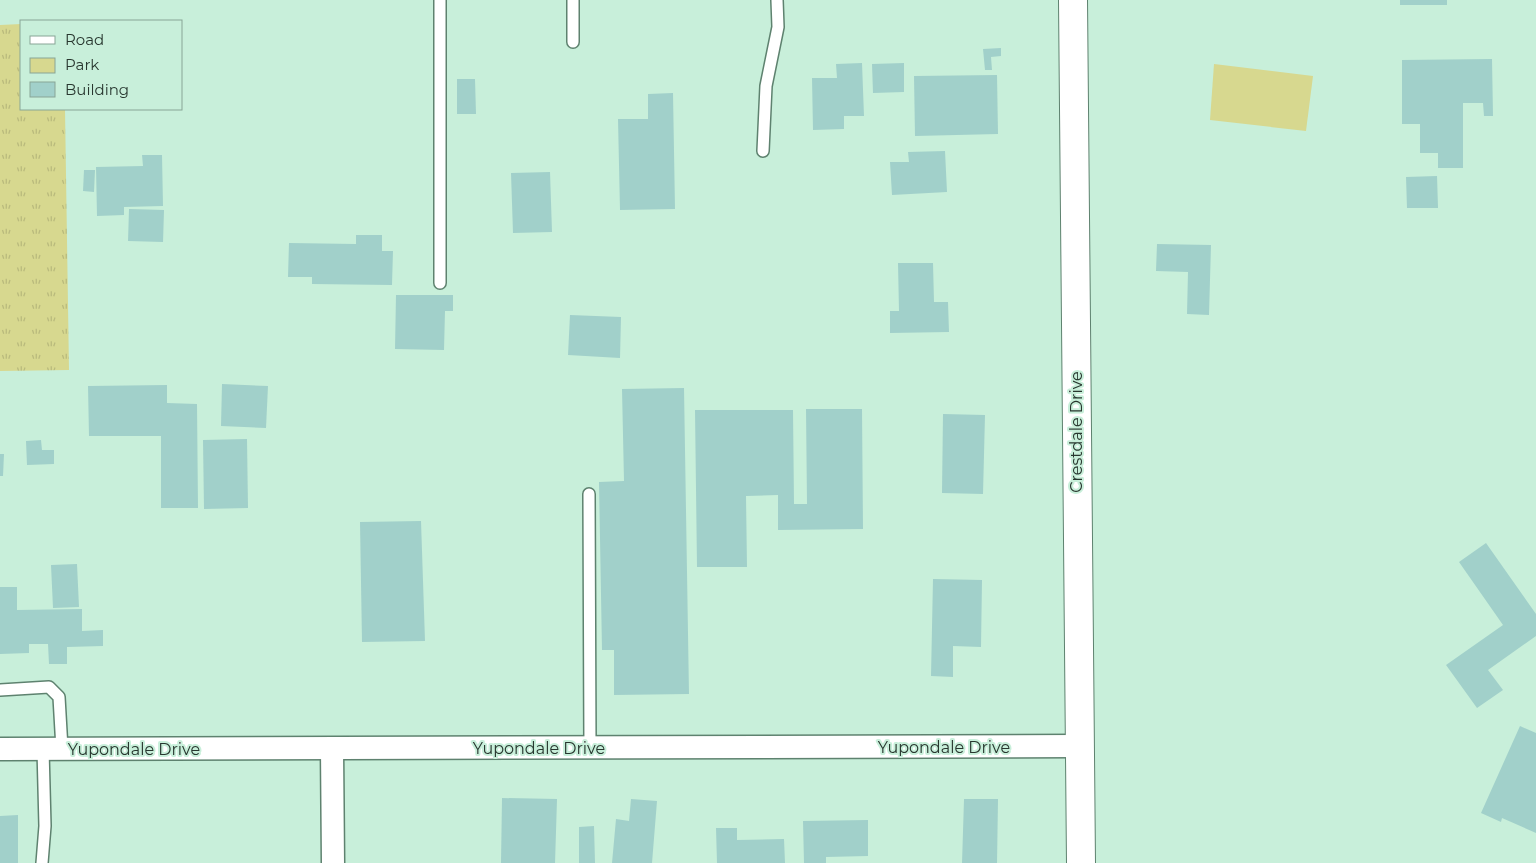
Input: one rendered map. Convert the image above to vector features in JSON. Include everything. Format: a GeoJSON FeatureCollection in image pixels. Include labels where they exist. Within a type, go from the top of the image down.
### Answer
{"type":"FeatureCollection","features":[{"type":"Feature","properties":{"kind":"street","name":"Crestdale Drive"},"geometry":{"type":"LineString","coordinates":[[1073,0],[1081,863]]}},
{"type":"Feature","properties":{"kind":"street","name":"Yupondale Drive"},"geometry":{"type":"LineString","coordinates":[[0,749],[1079,746]]}},
{"type":"Feature","properties":{"kind":"street"},"geometry":{"type":"LineString","coordinates":[[332,749],[333,863]]}},
{"type":"Feature","properties":{"kind":"lane"},"geometry":{"type":"LineString","coordinates":[[440,0],[440,283]]}},
{"type":"Feature","properties":{"kind":"lane"},"geometry":{"type":"LineString","coordinates":[[573,0],[573,42]]}},
{"type":"Feature","properties":{"kind":"lane"},"geometry":{"type":"LineString","coordinates":[[763,151],[766,86],[778,27],[777,0]]}},
{"type":"Feature","properties":{"kind":"lane"},"geometry":{"type":"LineString","coordinates":[[588,494],[590,748]]}},
{"type":"Feature","properties":{"kind":"lane"},"geometry":{"type":"LineString","coordinates":[[0,690],[49,687],[59,697],[42,863]]}},
{"type":"Feature","properties":{"kind":"green space"},"geometry":{"type":"Polygon","coordinates":[[[20,24],[20,110],[65,110],[69,370],[0,371],[0,25],[20,24]]]}},
{"type":"Feature","properties":{"kind":"green space"},"geometry":{"type":"Polygon","coordinates":[[[1214,64],[1313,76],[1306,131],[1210,120],[1214,64]]]}},
{"type":"Feature","properties":{"kind":"building"},"geometry":{"type":"Polygon","coordinates":[[[1400,0],[1447,0],[1447,5],[1400,5],[1400,0]]]}},
{"type":"Feature","properties":{"kind":"building"},"geometry":{"type":"Polygon","coordinates":[[[1001,48],[1001,56],[991,57],[992,70],[985,70],[983,49],[1001,48]]]}},
{"type":"Feature","properties":{"kind":"building"},"geometry":{"type":"Polygon","coordinates":[[[1492,59],[1493,116],[1484,116],[1483,103],[1463,103],[1463,168],[1438,168],[1438,153],[1420,153],[1420,124],[1402,124],[1402,60],[1492,59]]]}},
{"type":"Feature","properties":{"kind":"building"},"geometry":{"type":"Polygon","coordinates":[[[862,63],[864,116],[844,116],[844,129],[813,130],[812,78],[837,78],[836,64],[862,63]]]}},
{"type":"Feature","properties":{"kind":"building"},"geometry":{"type":"Polygon","coordinates":[[[904,63],[904,92],[873,93],[872,64],[904,63]]]}},
{"type":"Feature","properties":{"kind":"building"},"geometry":{"type":"Polygon","coordinates":[[[997,75],[998,134],[915,136],[914,76],[997,75]]]}},
{"type":"Feature","properties":{"kind":"building"},"geometry":{"type":"Polygon","coordinates":[[[457,79],[475,79],[476,114],[457,114],[457,79]]]}},
{"type":"Feature","properties":{"kind":"building"},"geometry":{"type":"Polygon","coordinates":[[[673,93],[675,209],[620,210],[618,119],[648,119],[648,94],[673,93]]]}},
{"type":"Feature","properties":{"kind":"building"},"geometry":{"type":"Polygon","coordinates":[[[945,151],[947,192],[892,195],[890,162],[909,162],[908,152],[945,151]]]}},
{"type":"Feature","properties":{"kind":"building"},"geometry":{"type":"Polygon","coordinates":[[[142,155],[162,155],[163,206],[124,207],[124,215],[97,216],[96,167],[143,166],[142,155]]]}},
{"type":"Feature","properties":{"kind":"building"},"geometry":{"type":"Polygon","coordinates":[[[84,170],[95,170],[94,192],[83,191],[84,170]]]}},
{"type":"Feature","properties":{"kind":"building"},"geometry":{"type":"Polygon","coordinates":[[[550,172],[552,232],[513,233],[511,173],[550,172]]]}},
{"type":"Feature","properties":{"kind":"building"},"geometry":{"type":"Polygon","coordinates":[[[1437,176],[1438,208],[1407,208],[1406,177],[1437,176]]]}},
{"type":"Feature","properties":{"kind":"building"},"geometry":{"type":"Polygon","coordinates":[[[129,209],[164,210],[163,242],[128,241],[129,209]]]}},
{"type":"Feature","properties":{"kind":"building"},"geometry":{"type":"Polygon","coordinates":[[[356,235],[382,235],[382,251],[393,251],[392,285],[312,284],[312,277],[288,277],[289,243],[356,244],[356,235]]]}},
{"type":"Feature","properties":{"kind":"building"},"geometry":{"type":"Polygon","coordinates":[[[1157,244],[1211,245],[1209,315],[1187,314],[1188,272],[1156,271],[1157,244]]]}},
{"type":"Feature","properties":{"kind":"building"},"geometry":{"type":"Polygon","coordinates":[[[898,263],[933,263],[934,302],[948,302],[949,332],[890,333],[890,311],[899,311],[898,263]]]}},
{"type":"Feature","properties":{"kind":"building"},"geometry":{"type":"Polygon","coordinates":[[[396,295],[453,295],[453,311],[445,311],[444,350],[395,349],[396,295]]]}},
{"type":"Feature","properties":{"kind":"building"},"geometry":{"type":"Polygon","coordinates":[[[570,315],[621,317],[620,358],[568,355],[570,315]]]}},
{"type":"Feature","properties":{"kind":"building"},"geometry":{"type":"Polygon","coordinates":[[[222,384],[268,386],[266,428],[221,426],[222,384]]]}},
{"type":"Feature","properties":{"kind":"building"},"geometry":{"type":"Polygon","coordinates":[[[167,385],[167,403],[197,404],[198,508],[161,508],[161,436],[89,436],[88,386],[167,385]]]}},
{"type":"Feature","properties":{"kind":"building"},"geometry":{"type":"Polygon","coordinates":[[[684,388],[689,694],[614,695],[614,650],[602,650],[599,482],[624,481],[622,389],[684,388]]]}},
{"type":"Feature","properties":{"kind":"building"},"geometry":{"type":"Polygon","coordinates":[[[806,409],[862,409],[863,529],[778,530],[778,495],[746,496],[747,567],[697,567],[695,410],[793,410],[794,504],[807,504],[806,409]]]}},
{"type":"Feature","properties":{"kind":"building"},"geometry":{"type":"Polygon","coordinates":[[[943,414],[985,415],[983,494],[942,493],[943,414]]]}},
{"type":"Feature","properties":{"kind":"building"},"geometry":{"type":"Polygon","coordinates":[[[247,439],[248,508],[204,509],[203,440],[247,439]]]}},
{"type":"Feature","properties":{"kind":"building"},"geometry":{"type":"Polygon","coordinates":[[[41,440],[42,450],[54,450],[54,464],[27,465],[26,441],[41,440]]]}},
{"type":"Feature","properties":{"kind":"building"},"geometry":{"type":"Polygon","coordinates":[[[0,454],[4,454],[3,476],[0,476],[0,454]]]}},
{"type":"Feature","properties":{"kind":"building"},"geometry":{"type":"Polygon","coordinates":[[[421,521],[425,641],[362,642],[360,522],[421,521]]]}},
{"type":"Feature","properties":{"kind":"building"},"geometry":{"type":"Polygon","coordinates":[[[1486,543],[1536,614],[1536,636],[1488,670],[1503,690],[1477,708],[1446,665],[1503,625],[1459,562],[1486,543]]]}},
{"type":"Feature","properties":{"kind":"building"},"geometry":{"type":"Polygon","coordinates":[[[77,564],[79,607],[53,608],[51,565],[77,564]]]}},
{"type":"Feature","properties":{"kind":"building"},"geometry":{"type":"Polygon","coordinates":[[[933,579],[982,580],[981,647],[953,646],[953,677],[931,676],[933,579]]]}},
{"type":"Feature","properties":{"kind":"building"},"geometry":{"type":"Polygon","coordinates":[[[0,587],[17,587],[17,610],[82,609],[82,631],[103,630],[103,646],[67,647],[67,664],[49,664],[48,644],[29,644],[29,653],[0,654],[0,587]]]}},
{"type":"Feature","properties":{"kind":"building"},"geometry":{"type":"Polygon","coordinates":[[[1520,726],[1536,733],[1536,833],[1502,818],[1501,822],[1481,813],[1520,726]]]}},
{"type":"Feature","properties":{"kind":"building"},"geometry":{"type":"Polygon","coordinates":[[[502,798],[557,799],[555,863],[501,863],[502,798]]]}},
{"type":"Feature","properties":{"kind":"building"},"geometry":{"type":"Polygon","coordinates":[[[631,799],[657,801],[652,863],[612,863],[616,819],[629,821],[631,799]]]}},
{"type":"Feature","properties":{"kind":"building"},"geometry":{"type":"Polygon","coordinates":[[[964,799],[998,799],[997,863],[962,863],[964,799]]]}},
{"type":"Feature","properties":{"kind":"building"},"geometry":{"type":"Polygon","coordinates":[[[18,815],[18,863],[0,863],[0,816],[18,815]]]}},
{"type":"Feature","properties":{"kind":"building"},"geometry":{"type":"Polygon","coordinates":[[[868,820],[868,856],[826,857],[826,863],[804,863],[803,821],[868,820]]]}},
{"type":"Feature","properties":{"kind":"building"},"geometry":{"type":"Polygon","coordinates":[[[594,826],[595,863],[579,863],[579,827],[594,826]]]}},
{"type":"Feature","properties":{"kind":"building"},"geometry":{"type":"Polygon","coordinates":[[[716,828],[737,828],[737,840],[784,839],[785,863],[717,863],[716,828]]]}}]}
